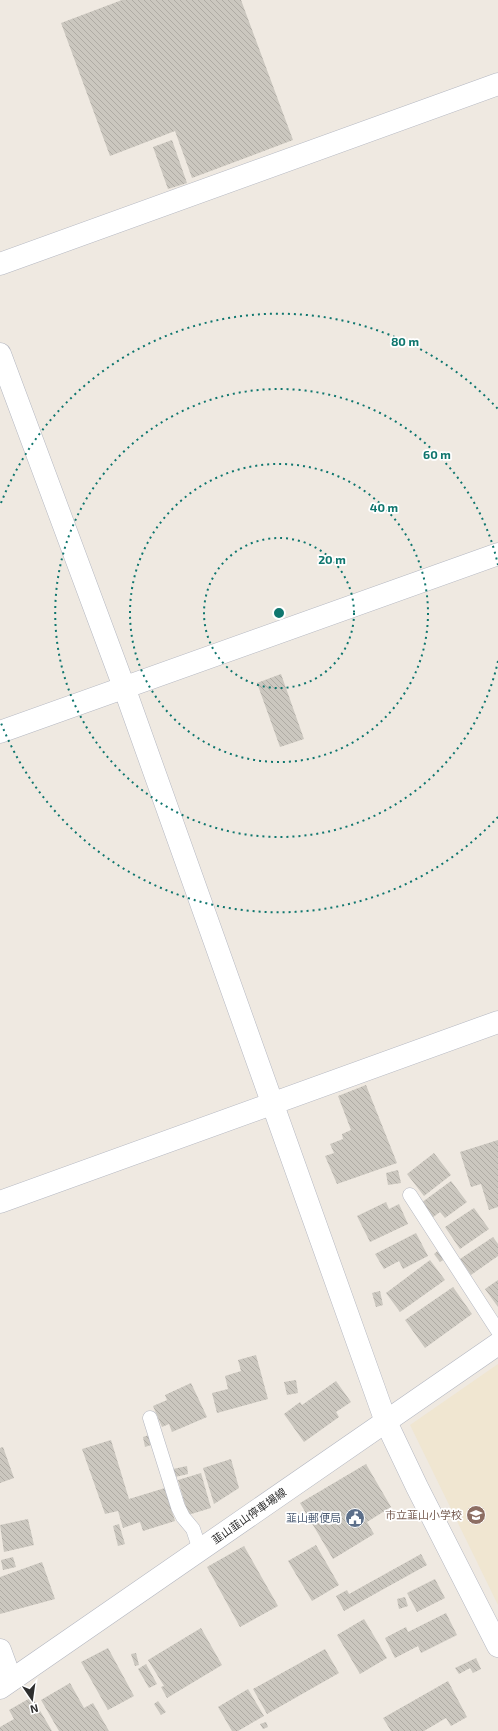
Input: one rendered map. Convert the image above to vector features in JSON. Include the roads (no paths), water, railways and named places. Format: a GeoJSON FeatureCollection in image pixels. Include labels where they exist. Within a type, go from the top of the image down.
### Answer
{"type":"FeatureCollection","features":[{"type":"Feature","properties":{"kind":"street"},"geometry":{"type":"LineString","coordinates":[[0,264],[498,84]]}},
{"type":"Feature","properties":{"kind":"street"},"geometry":{"type":"LineString","coordinates":[[0,354],[124,687],[386,1422],[417,1487],[498,1646]]}},
{"type":"Feature","properties":{"kind":"street"},"geometry":{"type":"LineString","coordinates":[[0,732],[498,554]]}},
{"type":"Feature","properties":{"kind":"street"},"geometry":{"type":"LineString","coordinates":[[0,1202],[498,1022]]}},
{"type":"Feature","properties":{"kind":"street","name":"韮山韮山停車場線"},"geometry":{"type":"LineString","coordinates":[[5,1684],[498,1344]]}},
{"type":"Feature","properties":{"kind":"street"},"geometry":{"type":"LineString","coordinates":[[0,1650],[5,1684]]}},
{"type":"Feature","properties":{"kind":"lane"},"geometry":{"type":"LineString","coordinates":[[410,1195],[498,1331]]}},
{"type":"Feature","properties":{"kind":"lane"},"geometry":{"type":"LineString","coordinates":[[150,1418],[178,1506],[183,1517],[193,1529],[200,1550]]}},
{"type":"Feature","properties":{"kind":"place","name":"市立韮山小学校"},"geometry":{"type":"Point","coordinates":[476,1515]}},
{"type":"Feature","properties":{"kind":"place","name":"韮山郵便局"},"geometry":{"type":"Point","coordinates":[355,1518]}}]}
